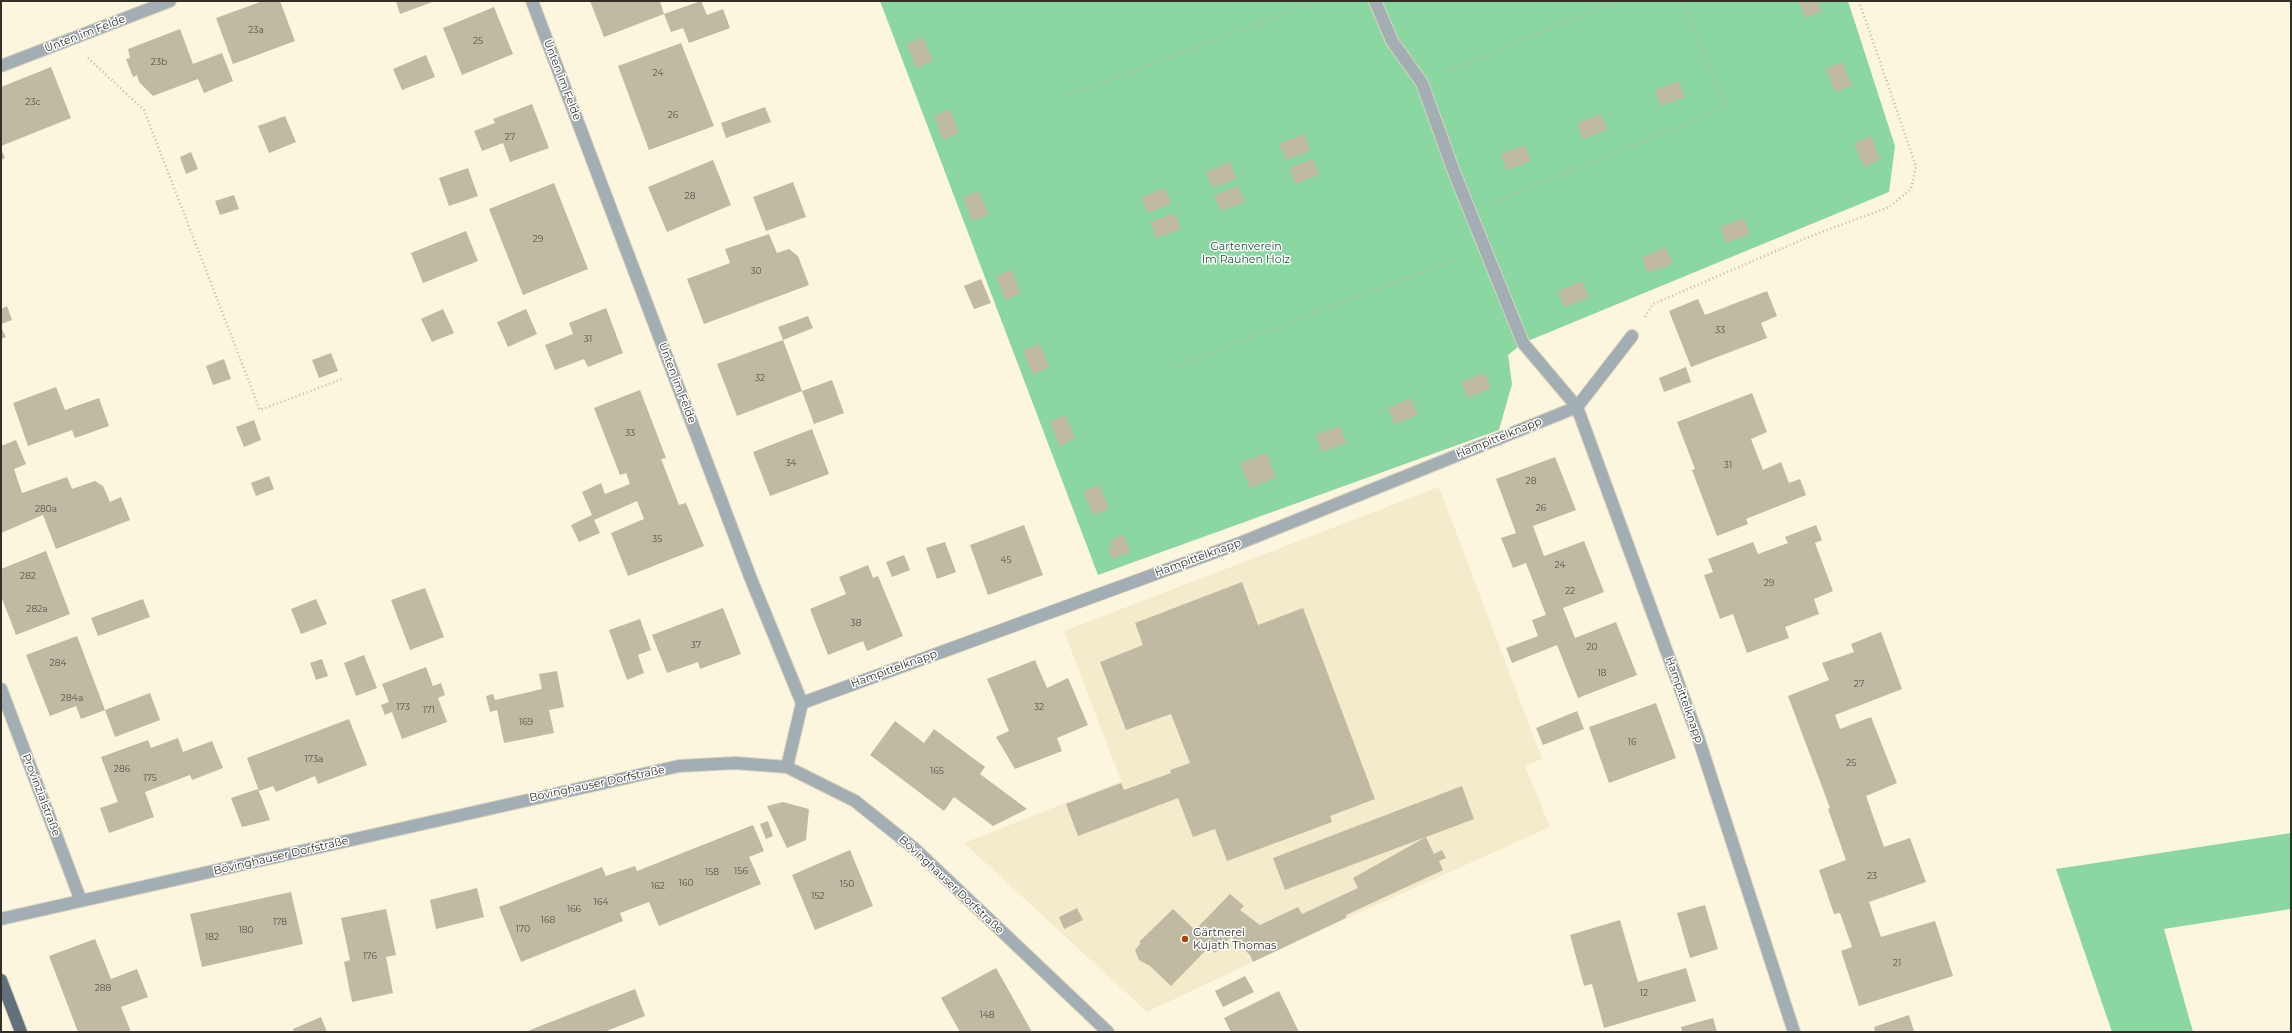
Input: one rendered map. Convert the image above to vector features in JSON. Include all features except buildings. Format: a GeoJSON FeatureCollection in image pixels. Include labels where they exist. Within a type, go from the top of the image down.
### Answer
{"type":"FeatureCollection","features":[{"type":"Feature","properties":{"kind":"main road"},"geometry":{"type":"LineString","coordinates":[[1,980],[21,1032]]}},
{"type":"Feature","properties":{"kind":"street","name":"Unten im Felde"},"geometry":{"type":"LineString","coordinates":[[1,66],[170,1]]}},
{"type":"Feature","properties":{"kind":"street","name":"Unten im Felde"},"geometry":{"type":"LineString","coordinates":[[532,1],[751,579],[802,703]]}},
{"type":"Feature","properties":{"kind":"street"},"geometry":{"type":"LineString","coordinates":[[1375,1],[1392,41],[1422,83],[1470,213],[1523,343],[1577,406],[1632,336]]}},
{"type":"Feature","properties":{"kind":"street","name":"Hampittelknapp"},"geometry":{"type":"LineString","coordinates":[[802,703],[1240,543],[1577,406],[1698,737],[1794,1032]]}},
{"type":"Feature","properties":{"kind":"street","name":"Provinzialstraße"},"geometry":{"type":"LineString","coordinates":[[1,689],[81,901]]}},
{"type":"Feature","properties":{"kind":"street"},"geometry":{"type":"LineString","coordinates":[[787,767],[802,703]]}},
{"type":"Feature","properties":{"kind":"street","name":"Bövinghauser Dorfstraße"},"geometry":{"type":"LineString","coordinates":[[1,919],[679,766],[735,764],[787,767],[855,802],[915,849],[1108,1032]]}},
{"type":"Feature","properties":{"kind":"path"},"geometry":{"type":"LineString","coordinates":[[1067,96],[1317,1]]}},
{"type":"Feature","properties":{"kind":"path"},"geometry":{"type":"LineString","coordinates":[[1422,83],[1615,1]]}},
{"type":"Feature","properties":{"kind":"path"},"geometry":{"type":"LineString","coordinates":[[1470,213],[1726,106],[1682,1]]}},
{"type":"Feature","properties":{"kind":"path"},"geometry":{"type":"LineString","coordinates":[[1632,336],[1653,304],[1812,236],[1889,207],[1911,189],[1916,166],[1859,1]]}},
{"type":"Feature","properties":{"kind":"path"},"geometry":{"type":"LineString","coordinates":[[69,40],[144,110],[260,410],[342,379]]}},
{"type":"Feature","properties":{"kind":"path"},"geometry":{"type":"LineString","coordinates":[[1170,368],[1485,249]]}},
{"type":"Feature","properties":{"kind":"shaded area"},"geometry":{"type":"Polygon","coordinates":[[[1439,487],[1542,759],[1525,766],[1550,827],[1312,934],[1147,1012],[964,843],[1121,781],[1064,631],[1439,487]]]}},
{"type":"Feature","properties":{"kind":"green space","name":"Gartenverein Im Rauhen Holz"},"geometry":{"type":"Polygon","coordinates":[[[880,1],[1848,1],[1895,146],[1889,192],[1523,343],[1508,355],[1512,384],[1499,430],[1098,575],[880,1]]]}},
{"type":"Feature","properties":{"kind":"green space"},"geometry":{"type":"Polygon","coordinates":[[[2291,833],[2291,909],[2164,929],[2193,1032],[2112,1032],[2056,869],[2291,833]]]}},
{"type":"Feature","properties":{"kind":"place","name":"Gärtnerei Kujath Thomas"},"geometry":{"type":"Point","coordinates":[1185,939]}}]}
